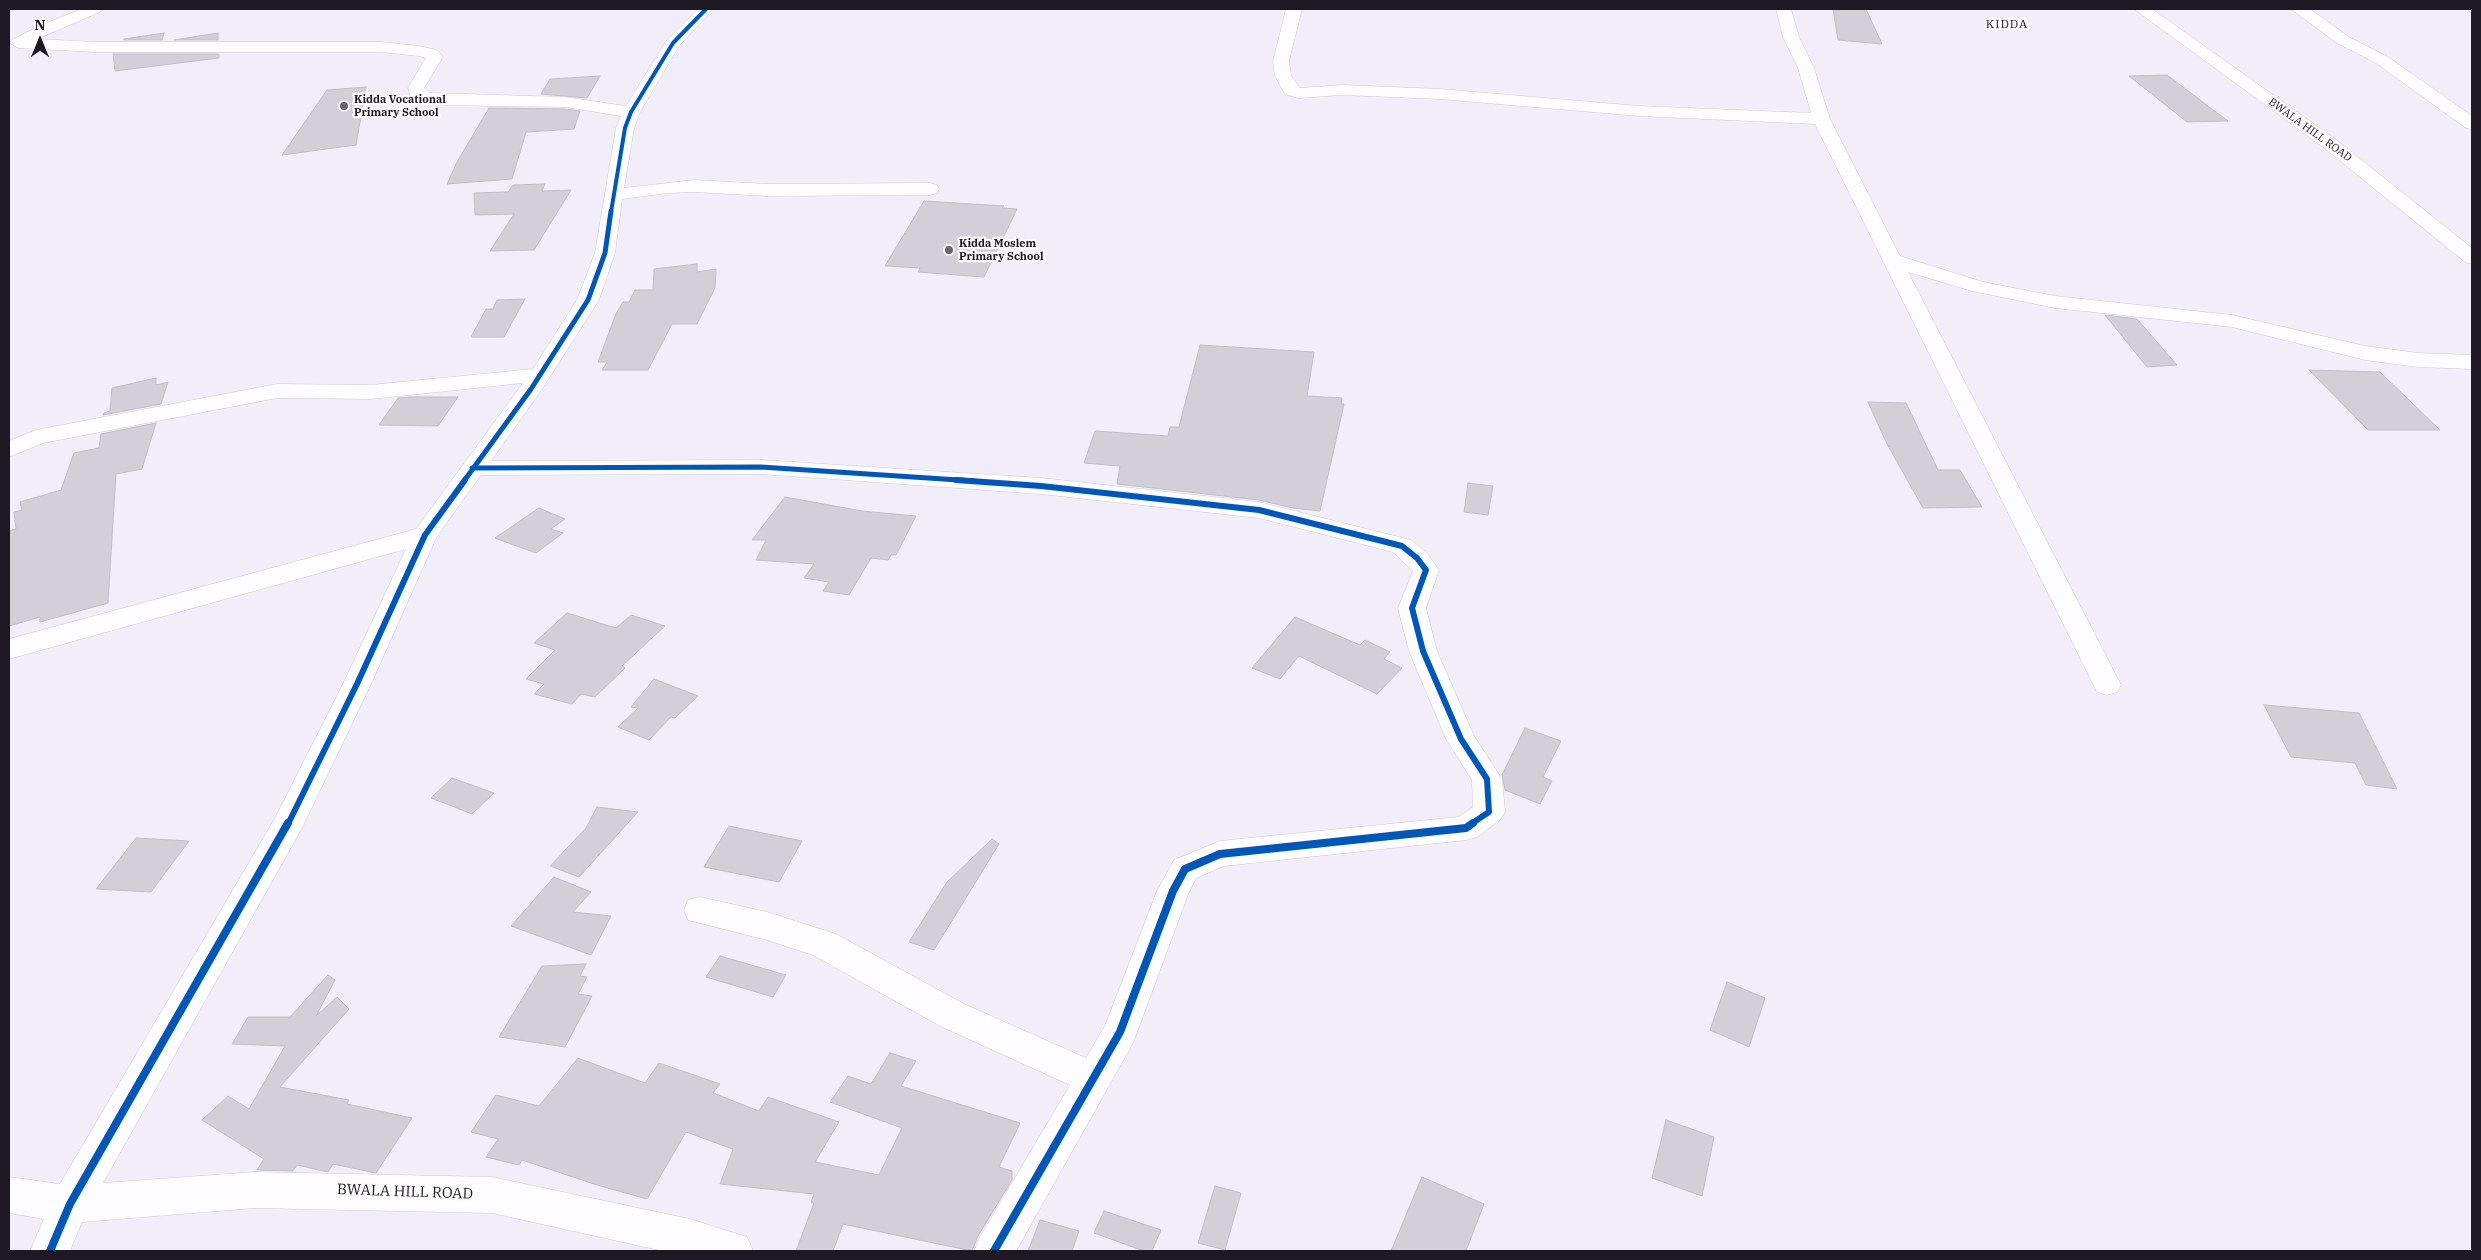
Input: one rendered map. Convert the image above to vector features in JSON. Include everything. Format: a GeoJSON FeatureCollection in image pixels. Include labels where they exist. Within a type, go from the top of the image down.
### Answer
{"type":"FeatureCollection","features":[{"type":"Feature","properties":{"kind":"street"},"geometry":{"type":"LineString","coordinates":[[14,40],[95,9]]}},
{"type":"Feature","properties":{"kind":"street"},"geometry":{"type":"LineString","coordinates":[[50,1251],[70,1204],[287,826],[357,684],[425,535],[540,375],[588,300],[605,253],[625,128],[631,112],[673,43],[706,9]]}},
{"type":"Feature","properties":{"kind":"street"},"geometry":{"type":"LineString","coordinates":[[1294,9],[1281,61],[1283,76],[1291,90],[1298,93],[1342,90],[1440,94],[1639,111],[1821,119]]}},
{"type":"Feature","properties":{"kind":"street"},"geometry":{"type":"LineString","coordinates":[[1784,9],[1791,37],[1806,68],[1821,119],[2107,685]]}},
{"type":"Feature","properties":{"kind":"street","name":"BWALA HILL ROAD"},"geometry":{"type":"LineString","coordinates":[[2142,9],[2329,143],[2472,258]]}},
{"type":"Feature","properties":{"kind":"street"},"geometry":{"type":"LineString","coordinates":[[2299,9],[2314,17],[2343,40],[2382,60],[2472,124]]}},
{"type":"Feature","properties":{"kind":"street"},"geometry":{"type":"LineString","coordinates":[[14,40],[19,44],[247,48],[381,47],[418,51],[431,53],[435,57],[416,88],[417,93],[424,97],[435,100],[564,102],[631,112]]}},
{"type":"Feature","properties":{"kind":"street"},"geometry":{"type":"LineString","coordinates":[[613,195],[668,186],[768,190],[930,189]]}},
{"type":"Feature","properties":{"kind":"street"},"geometry":{"type":"LineString","coordinates":[[1892,260],[1979,287],[2055,302],[2232,321],[2365,353],[2418,360],[2472,362]]}},
{"type":"Feature","properties":{"kind":"street"},"geometry":{"type":"LineString","coordinates":[[9,450],[36,437],[277,391],[371,392],[540,375]]}},
{"type":"Feature","properties":{"kind":"street"},"geometry":{"type":"LineString","coordinates":[[472,468],[761,467],[1041,486],[1259,510],[1402,546],[1417,558],[1426,570],[1412,608],[1423,651],[1461,739],[1487,779],[1489,812],[1466,828],[1220,854],[1186,869],[1173,891],[1120,1032],[994,1251]]}},
{"type":"Feature","properties":{"kind":"street"},"geometry":{"type":"LineString","coordinates":[[9,649],[425,535]]}},
{"type":"Feature","properties":{"kind":"street"},"geometry":{"type":"LineString","coordinates":[[700,910],[767,926],[824,944],[952,1016],[1093,1078]]}},
{"type":"Feature","properties":{"kind":"street","name":"BWALA HILL ROAD"},"geometry":{"type":"LineString","coordinates":[[9,1195],[70,1204],[256,1190],[492,1195],[690,1238],[734,1251]]}},
{"type":"Feature","properties":{"kind":"building"},"geometry":{"type":"Polygon","coordinates":[[[1833,9],[1866,9],[1882,44],[1838,40],[1833,9]]]}},
{"type":"Feature","properties":{"kind":"building"},"geometry":{"type":"Polygon","coordinates":[[[164,33],[162,40],[124,40],[124,39],[164,33]]]}},
{"type":"Feature","properties":{"kind":"building"},"geometry":{"type":"Polygon","coordinates":[[[218,33],[218,40],[174,40],[218,33]]]}},
{"type":"Feature","properties":{"kind":"building"},"geometry":{"type":"Polygon","coordinates":[[[113,54],[219,54],[219,58],[115,71],[113,54]]]}},
{"type":"Feature","properties":{"kind":"building"},"geometry":{"type":"Polygon","coordinates":[[[2167,75],[2228,121],[2187,122],[2129,76],[2167,75]]]}},
{"type":"Feature","properties":{"kind":"building"},"geometry":{"type":"Polygon","coordinates":[[[600,76],[587,98],[541,94],[550,79],[600,76]]]}},
{"type":"Feature","properties":{"kind":"building"},"geometry":{"type":"Polygon","coordinates":[[[366,87],[356,145],[282,155],[327,90],[366,87]]]}},
{"type":"Feature","properties":{"kind":"building"},"geometry":{"type":"Polygon","coordinates":[[[489,108],[565,109],[580,111],[574,129],[526,132],[512,179],[447,184],[457,162],[489,108]]]}},
{"type":"Feature","properties":{"kind":"building"},"geometry":{"type":"Polygon","coordinates":[[[545,184],[542,191],[571,190],[534,250],[490,251],[514,214],[475,215],[474,193],[508,192],[513,185],[545,184]]]}},
{"type":"Feature","properties":{"kind":"building"},"geometry":{"type":"Polygon","coordinates":[[[924,201],[1004,206],[1002,208],[1017,209],[984,277],[918,272],[920,268],[885,266],[924,201]]]}},
{"type":"Feature","properties":{"kind":"building"},"geometry":{"type":"Polygon","coordinates":[[[697,264],[697,272],[716,269],[715,288],[697,324],[672,324],[648,370],[602,370],[607,362],[598,362],[616,314],[623,302],[629,302],[635,290],[653,290],[654,269],[697,264]]]}},
{"type":"Feature","properties":{"kind":"building"},"geometry":{"type":"Polygon","coordinates":[[[525,299],[504,337],[471,337],[486,309],[493,309],[497,300],[525,299]]]}},
{"type":"Feature","properties":{"kind":"building"},"geometry":{"type":"Polygon","coordinates":[[[2105,315],[2137,319],[2177,365],[2147,367],[2105,315]]]}},
{"type":"Feature","properties":{"kind":"building"},"geometry":{"type":"Polygon","coordinates":[[[1200,345],[1314,352],[1307,396],[1342,398],[1341,404],[1344,404],[1320,511],[1293,508],[1259,500],[1117,484],[1120,466],[1084,463],[1095,431],[1168,436],[1170,427],[1179,427],[1200,345]]]}},
{"type":"Feature","properties":{"kind":"building"},"geometry":{"type":"Polygon","coordinates":[[[2309,370],[2380,372],[2440,430],[2368,430],[2309,370]]]}},
{"type":"Feature","properties":{"kind":"building"},"geometry":{"type":"Polygon","coordinates":[[[156,378],[156,385],[168,382],[161,404],[103,415],[110,411],[112,388],[156,378]]]}},
{"type":"Feature","properties":{"kind":"building"},"geometry":{"type":"Polygon","coordinates":[[[458,397],[438,426],[379,425],[398,398],[458,397]]]}},
{"type":"Feature","properties":{"kind":"building"},"geometry":{"type":"Polygon","coordinates":[[[1868,402],[1906,403],[1938,470],[1960,470],[1982,507],[1923,508],[1886,442],[1868,402]]]}},
{"type":"Feature","properties":{"kind":"building"},"geometry":{"type":"Polygon","coordinates":[[[156,423],[142,469],[116,474],[108,603],[40,622],[40,617],[9,626],[9,531],[16,529],[14,512],[22,510],[20,502],[61,490],[74,453],[99,448],[101,434],[156,423]]]}},
{"type":"Feature","properties":{"kind":"building"},"geometry":{"type":"Polygon","coordinates":[[[1468,483],[1493,486],[1488,515],[1464,512],[1468,483]]]}},
{"type":"Feature","properties":{"kind":"building"},"geometry":{"type":"Polygon","coordinates":[[[785,497],[862,511],[916,516],[896,555],[891,555],[888,560],[871,558],[849,595],[823,591],[829,582],[804,578],[814,564],[756,560],[766,540],[752,540],[785,497]]]}},
{"type":"Feature","properties":{"kind":"building"},"geometry":{"type":"Polygon","coordinates":[[[539,508],[565,519],[551,529],[563,533],[536,553],[495,538],[539,508]]]}},
{"type":"Feature","properties":{"kind":"building"},"geometry":{"type":"Polygon","coordinates":[[[567,613],[616,628],[631,615],[665,626],[622,666],[625,668],[595,697],[581,694],[572,704],[534,694],[544,684],[526,679],[555,650],[534,643],[567,613]]]}},
{"type":"Feature","properties":{"kind":"building"},"geometry":{"type":"Polygon","coordinates":[[[1295,617],[1360,645],[1365,640],[1390,652],[1384,659],[1402,668],[1377,694],[1299,656],[1280,679],[1252,668],[1295,617]]]}},
{"type":"Feature","properties":{"kind":"building"},"geometry":{"type":"Polygon","coordinates":[[[654,679],[698,696],[675,718],[671,717],[649,740],[618,727],[638,708],[631,707],[654,679]]]}},
{"type":"Feature","properties":{"kind":"building"},"geometry":{"type":"Polygon","coordinates":[[[2264,705],[2359,713],[2397,789],[2366,785],[2355,763],[2291,757],[2264,705]]]}},
{"type":"Feature","properties":{"kind":"building"},"geometry":{"type":"Polygon","coordinates":[[[1525,728],[1561,741],[1543,777],[1552,781],[1540,804],[1505,790],[1502,775],[1525,728]]]}},
{"type":"Feature","properties":{"kind":"building"},"geometry":{"type":"Polygon","coordinates":[[[452,778],[494,793],[472,814],[431,798],[452,778]]]}},
{"type":"Feature","properties":{"kind":"building"},"geometry":{"type":"Polygon","coordinates":[[[597,807],[638,812],[579,877],[550,866],[586,828],[597,807]]]}},
{"type":"Feature","properties":{"kind":"building"},"geometry":{"type":"Polygon","coordinates":[[[729,826],[802,841],[779,882],[704,867],[729,826]]]}},
{"type":"Feature","properties":{"kind":"building"},"geometry":{"type":"Polygon","coordinates":[[[136,838],[189,841],[151,892],[96,889],[136,838]]]}},
{"type":"Feature","properties":{"kind":"building"},"geometry":{"type":"Polygon","coordinates":[[[992,839],[999,844],[934,950],[909,942],[947,882],[992,839]]]}},
{"type":"Feature","properties":{"kind":"building"},"geometry":{"type":"Polygon","coordinates":[[[554,877],[591,892],[573,912],[611,916],[591,955],[511,926],[554,877]]]}},
{"type":"Feature","properties":{"kind":"building"},"geometry":{"type":"Polygon","coordinates":[[[720,956],[786,975],[773,997],[706,977],[720,956]]]}},
{"type":"Feature","properties":{"kind":"building"},"geometry":{"type":"Polygon","coordinates":[[[586,964],[580,976],[587,977],[578,994],[592,996],[565,1047],[499,1037],[542,966],[586,964]]]}},
{"type":"Feature","properties":{"kind":"building"},"geometry":{"type":"Polygon","coordinates":[[[328,975],[335,980],[316,1016],[337,997],[349,1009],[280,1087],[349,1100],[347,1104],[412,1118],[376,1173],[333,1164],[328,1172],[297,1165],[293,1171],[257,1170],[264,1159],[202,1120],[228,1096],[249,1109],[285,1046],[232,1044],[248,1017],[290,1017],[328,975]]]}},
{"type":"Feature","properties":{"kind":"building"},"geometry":{"type":"Polygon","coordinates":[[[1727,982],[1765,998],[1749,1047],[1710,1030],[1727,982]]]}},
{"type":"Feature","properties":{"kind":"building"},"geometry":{"type":"Polygon","coordinates":[[[890,1053],[916,1061],[901,1086],[1020,1123],[999,1167],[1012,1171],[1012,1180],[978,1236],[972,1251],[843,1224],[833,1251],[796,1251],[814,1203],[811,1202],[814,1194],[720,1184],[733,1149],[686,1132],[647,1199],[597,1185],[522,1160],[519,1165],[486,1157],[498,1139],[471,1132],[496,1095],[539,1106],[578,1058],[645,1083],[659,1063],[720,1084],[713,1093],[759,1111],[768,1097],[839,1122],[815,1162],[879,1175],[902,1128],[830,1102],[848,1076],[871,1084],[890,1053]]]}},
{"type":"Feature","properties":{"kind":"building"},"geometry":{"type":"Polygon","coordinates":[[[1666,1120],[1714,1137],[1702,1196],[1652,1178],[1666,1120]]]}},
{"type":"Feature","properties":{"kind":"building"},"geometry":{"type":"Polygon","coordinates":[[[1422,1177],[1484,1204],[1466,1251],[1391,1251],[1422,1177]]]}},
{"type":"Feature","properties":{"kind":"building"},"geometry":{"type":"Polygon","coordinates":[[[1215,1186],[1241,1193],[1225,1250],[1198,1243],[1215,1186]]]}},
{"type":"Feature","properties":{"kind":"building"},"geometry":{"type":"Polygon","coordinates":[[[1104,1211],[1161,1230],[1152,1251],[1144,1251],[1094,1233],[1104,1211]]]}},
{"type":"Feature","properties":{"kind":"building"},"geometry":{"type":"Polygon","coordinates":[[[1040,1220],[1079,1231],[1072,1251],[1028,1251],[1040,1220]]]}},
{"type":"Feature","properties":{"kind":"cycle path"},"geometry":{"type":"LineString","coordinates":[[50,1251],[70,1204],[287,826],[357,684],[425,535],[531,389],[588,300],[605,253],[625,128],[631,112],[673,43],[706,9]]}},
{"type":"Feature","properties":{"kind":"cycle path"},"geometry":{"type":"LineString","coordinates":[[472,468],[761,467],[1041,486],[1259,510],[1402,546],[1417,558],[1426,570],[1412,608],[1423,651],[1461,739],[1487,779],[1489,812],[1466,828],[1220,854],[1185,869],[1173,891],[1120,1032],[994,1251]]}},
{"type":"Feature","properties":{"kind":"place","name":"Kidda Vocational Primary School"},"geometry":{"type":"Point","coordinates":[344,106]}},
{"type":"Feature","properties":{"kind":"place","name":"Kidda Moslem Primary School"},"geometry":{"type":"Point","coordinates":[949,250]}},
{"type":"Feature","properties":{"kind":"district","name":"KIDDA"},"geometry":{"type":"Point","coordinates":[2007,25]}}]}
